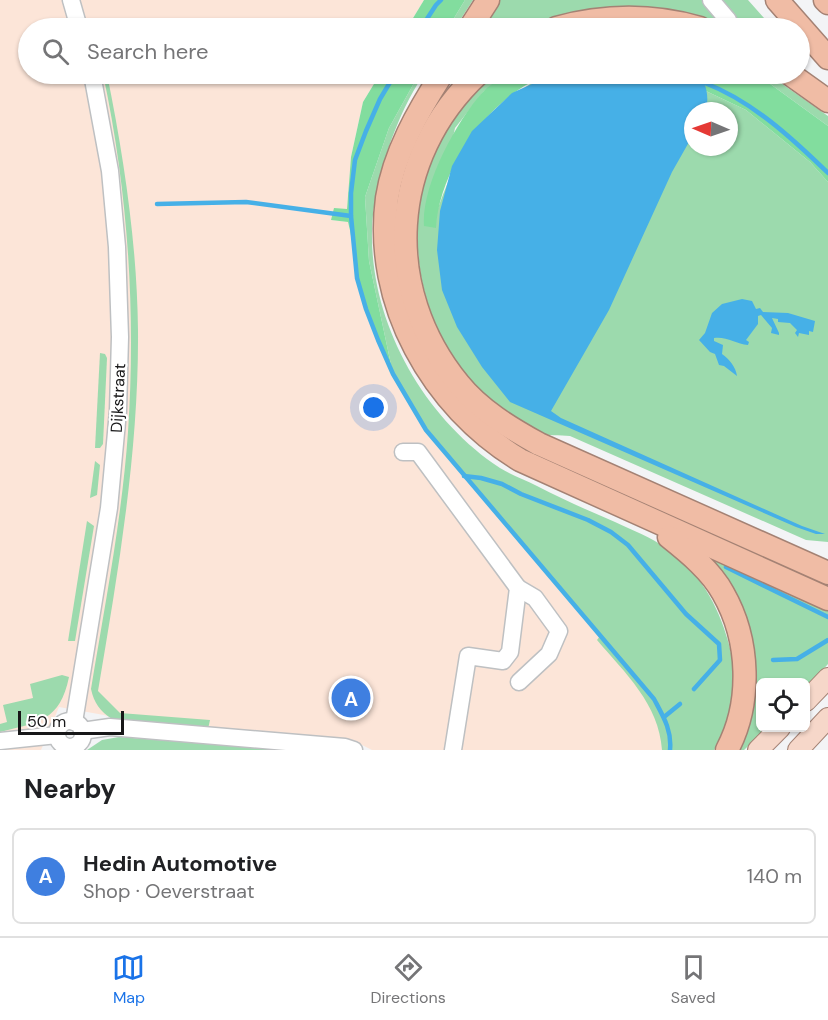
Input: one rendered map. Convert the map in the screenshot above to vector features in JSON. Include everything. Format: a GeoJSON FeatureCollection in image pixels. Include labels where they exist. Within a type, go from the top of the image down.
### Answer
{"type":"FeatureCollection","features":[{"type":"Feature","properties":{"kind":"highway"},"geometry":{"type":"LineString","coordinates":[[476,18],[488,0]]}},
{"type":"Feature","properties":{"kind":"highway"},"geometry":{"type":"LineString","coordinates":[[777,0],[793,18]]}},
{"type":"Feature","properties":{"kind":"highway"},"geometry":{"type":"LineString","coordinates":[[610,18],[636,18]]}},
{"type":"Feature","properties":{"kind":"highway"},"geometry":{"type":"LineString","coordinates":[[810,38],[828,58]]}},
{"type":"Feature","properties":{"kind":"highway"},"geometry":{"type":"LineString","coordinates":[[436,84],[414,118],[398,158],[387,197],[385,239],[392,291],[419,357],[436,384],[459,412],[483,435],[520,459],[828,599]]}},
{"type":"Feature","properties":{"kind":"highway"},"geometry":{"type":"LineString","coordinates":[[469,84],[443,111],[428,138],[414,174],[405,218],[405,247],[409,282],[419,314],[429,338],[460,385],[498,419],[539,444],[828,573]]}},
{"type":"Feature","properties":{"kind":"highway"},"geometry":{"type":"LineString","coordinates":[[805,84],[828,100]]}},
{"type":"Feature","properties":{"kind":"highway"},"geometry":{"type":"LineString","coordinates":[[483,435],[491,448],[530,473],[668,537],[690,553],[723,592],[738,629],[744,669],[742,707],[727,750]]}},
{"type":"Feature","properties":{"kind":"highway"},"geometry":{"type":"LineString","coordinates":[[539,444],[570,449],[792,548],[828,556]]}},
{"type":"Feature","properties":{"kind":"main road"},"geometry":{"type":"LineString","coordinates":[[810,697],[828,678]]}},
{"type":"Feature","properties":{"kind":"main road"},"geometry":{"type":"LineString","coordinates":[[798,750],[828,718]]}},
{"type":"Feature","properties":{"kind":"main road"},"geometry":{"type":"LineString","coordinates":[[758,750],[776,732]]}},
{"type":"Feature","properties":{"kind":"street"},"geometry":{"type":"LineString","coordinates":[[71,0],[77,18]]}},
{"type":"Feature","properties":{"kind":"street"},"geometry":{"type":"LineString","coordinates":[[711,0],[726,18]]}},
{"type":"Feature","properties":{"kind":"street","name":"Dijkstraat"},"geometry":{"type":"LineString","coordinates":[[78,726],[109,508],[118,411],[120,337],[117,247],[110,171],[94,84]]}},
{"type":"Feature","properties":{"kind":"street"},"geometry":{"type":"LineString","coordinates":[[403,452],[418,453],[518,588],[535,598],[559,631],[549,654],[519,682]]}},
{"type":"Feature","properties":{"kind":"street"},"geometry":{"type":"LineString","coordinates":[[453,750],[468,656],[503,661],[510,652],[518,588]]}},
{"type":"Feature","properties":{"kind":"street"},"geometry":{"type":"LineString","coordinates":[[0,741],[72,746],[79,743],[78,726],[345,747],[354,750]]}},
{"type":"Feature","properties":{"kind":"shaded area"},"geometry":{"type":"Polygon","coordinates":[[[0,0],[424,0],[413,18],[18,18],[18,84],[374,84],[363,102],[351,157],[347,209],[331,220],[348,222],[354,245],[357,278],[366,309],[393,374],[654,699],[670,750],[372,750],[354,741],[122,721],[104,715],[59,707],[41,750],[0,750],[0,0]]]}},
{"type":"Feature","properties":{"kind":"green space"},"geometry":{"type":"Polygon","coordinates":[[[424,0],[465,0],[454,18],[413,18],[424,0]]]}},
{"type":"Feature","properties":{"kind":"green space"},"geometry":{"type":"Polygon","coordinates":[[[465,0],[473,0],[461,18],[454,18],[465,0]]]}},
{"type":"Feature","properties":{"kind":"green space"},"geometry":{"type":"Polygon","coordinates":[[[500,0],[748,0],[764,18],[682,18],[675,16],[488,18],[500,0]]]}},
{"type":"Feature","properties":{"kind":"green space"},"geometry":{"type":"Polygon","coordinates":[[[105,84],[109,84],[128,201],[135,266],[138,330],[135,421],[126,512],[98,691],[120,713],[210,720],[208,729],[112,719],[98,706],[91,689],[122,496],[130,387],[128,252],[112,118],[105,84]]]}},
{"type":"Feature","properties":{"kind":"green space"},"geometry":{"type":"Polygon","coordinates":[[[374,84],[413,84],[389,128],[365,197],[369,261],[393,374],[363,302],[348,222],[331,220],[334,208],[347,209],[351,157],[363,102],[374,84]]]}},
{"type":"Feature","properties":{"kind":"green space"},"geometry":{"type":"Polygon","coordinates":[[[413,84],[418,84],[388,149],[377,191],[372,231],[374,266],[380,300],[407,365],[426,395],[448,423],[500,468],[655,541],[678,558],[698,578],[713,602],[724,628],[733,669],[733,697],[730,711],[721,738],[714,750],[662,750],[655,718],[639,690],[597,640],[600,636],[426,430],[393,374],[369,261],[365,197],[389,128],[413,84]]]}},
{"type":"Feature","properties":{"kind":"green space"},"geometry":{"type":"Polygon","coordinates":[[[482,84],[494,84],[484,91],[455,128],[437,211],[459,159],[478,129],[504,102],[531,84],[691,84],[729,102],[684,102],[684,156],[738,156],[738,106],[746,110],[810,162],[828,182],[828,542],[806,540],[570,436],[545,435],[533,431],[494,403],[463,371],[443,338],[428,303],[420,267],[418,229],[422,192],[434,155],[461,108],[482,84]]]}},
{"type":"Feature","properties":{"kind":"green space"},"geometry":{"type":"Polygon","coordinates":[[[528,84],[509,96],[473,134],[458,157],[447,181],[439,205],[436,228],[424,226],[428,192],[442,155],[472,105],[491,85],[528,84]]]}},
{"type":"Feature","properties":{"kind":"green space"},"geometry":{"type":"Polygon","coordinates":[[[691,84],[770,84],[828,126],[828,182],[810,162],[746,110],[738,106],[738,102],[729,102],[691,84]]]}},
{"type":"Feature","properties":{"kind":"green space"},"geometry":{"type":"Polygon","coordinates":[[[770,84],[782,84],[828,116],[828,126],[770,84]]]}},
{"type":"Feature","properties":{"kind":"green space"},"geometry":{"type":"Polygon","coordinates":[[[100,353],[105,354],[107,358],[103,444],[100,448],[95,448],[100,353]]]}},
{"type":"Feature","properties":{"kind":"green space"},"geometry":{"type":"Polygon","coordinates":[[[95,461],[100,465],[97,495],[90,498],[95,461]]]}},
{"type":"Feature","properties":{"kind":"green space"},"geometry":{"type":"Polygon","coordinates":[[[87,521],[94,526],[75,641],[68,641],[87,521]]]}},
{"type":"Feature","properties":{"kind":"green space"},"geometry":{"type":"Polygon","coordinates":[[[694,546],[828,607],[828,664],[810,684],[810,678],[756,678],[756,732],[763,732],[744,750],[736,750],[753,686],[694,546]]]}},
{"type":"Feature","properties":{"kind":"green space"},"geometry":{"type":"Polygon","coordinates":[[[62,675],[69,677],[60,703],[53,711],[37,722],[0,732],[0,724],[7,722],[3,705],[33,698],[30,684],[62,675]]]}},
{"type":"Feature","properties":{"kind":"green space"},"geometry":{"type":"Polygon","coordinates":[[[119,737],[291,750],[87,750],[102,740],[119,737]]]}},
{"type":"Feature","properties":{"kind":"water"},"geometry":{"type":"Polygon","coordinates":[[[532,84],[704,84],[707,102],[684,102],[684,151],[672,172],[609,310],[551,411],[561,418],[802,526],[825,534],[816,534],[796,527],[510,402],[482,367],[457,327],[442,290],[437,250],[440,211],[452,166],[472,131],[512,93],[532,84]]]}},
{"type":"Feature","properties":{"kind":"water"},"geometry":{"type":"Polygon","coordinates":[[[742,299],[752,301],[756,309],[760,308],[763,312],[788,313],[815,321],[813,332],[809,331],[809,335],[799,333],[798,337],[795,333],[797,330],[790,323],[778,322],[778,319],[772,318],[779,335],[771,333],[772,328],[761,315],[758,316],[758,324],[746,340],[749,342],[748,345],[723,338],[714,338],[714,341],[723,345],[722,354],[732,364],[737,376],[719,365],[715,354],[699,340],[705,333],[712,313],[722,304],[742,299]]]}},
{"type":"Feature","properties":{"kind":"waterway"},"geometry":{"type":"LineString","coordinates":[[428,18],[441,0]]}},
{"type":"Feature","properties":{"kind":"waterway"},"geometry":{"type":"LineString","coordinates":[[389,84],[380,99],[355,160],[351,193],[357,278],[378,340],[393,374],[426,430],[654,699],[664,717],[670,750]]}},
{"type":"Feature","properties":{"kind":"waterway"},"geometry":{"type":"LineString","coordinates":[[707,84],[755,110],[786,134],[828,173]]}},
{"type":"Feature","properties":{"kind":"waterway"},"geometry":{"type":"LineString","coordinates":[[157,204],[246,202],[351,216]]}},
{"type":"Feature","properties":{"kind":"waterway"},"geometry":{"type":"LineString","coordinates":[[464,476],[502,484],[521,494],[588,520],[611,532],[628,545],[686,614],[719,644],[720,660],[694,689]]}},
{"type":"Feature","properties":{"kind":"waterway"},"geometry":{"type":"LineString","coordinates":[[726,567],[828,617]]}},
{"type":"Feature","properties":{"kind":"waterway"},"geometry":{"type":"LineString","coordinates":[[773,660],[797,659],[828,640]]}},
{"type":"Feature","properties":{"kind":"waterway"},"geometry":{"type":"LineString","coordinates":[[664,717],[680,704]]}},
{"type":"Feature","properties":{"kind":"place","name":"Hedin Automotive"},"geometry":{"type":"Point","coordinates":[351,698]}}]}
